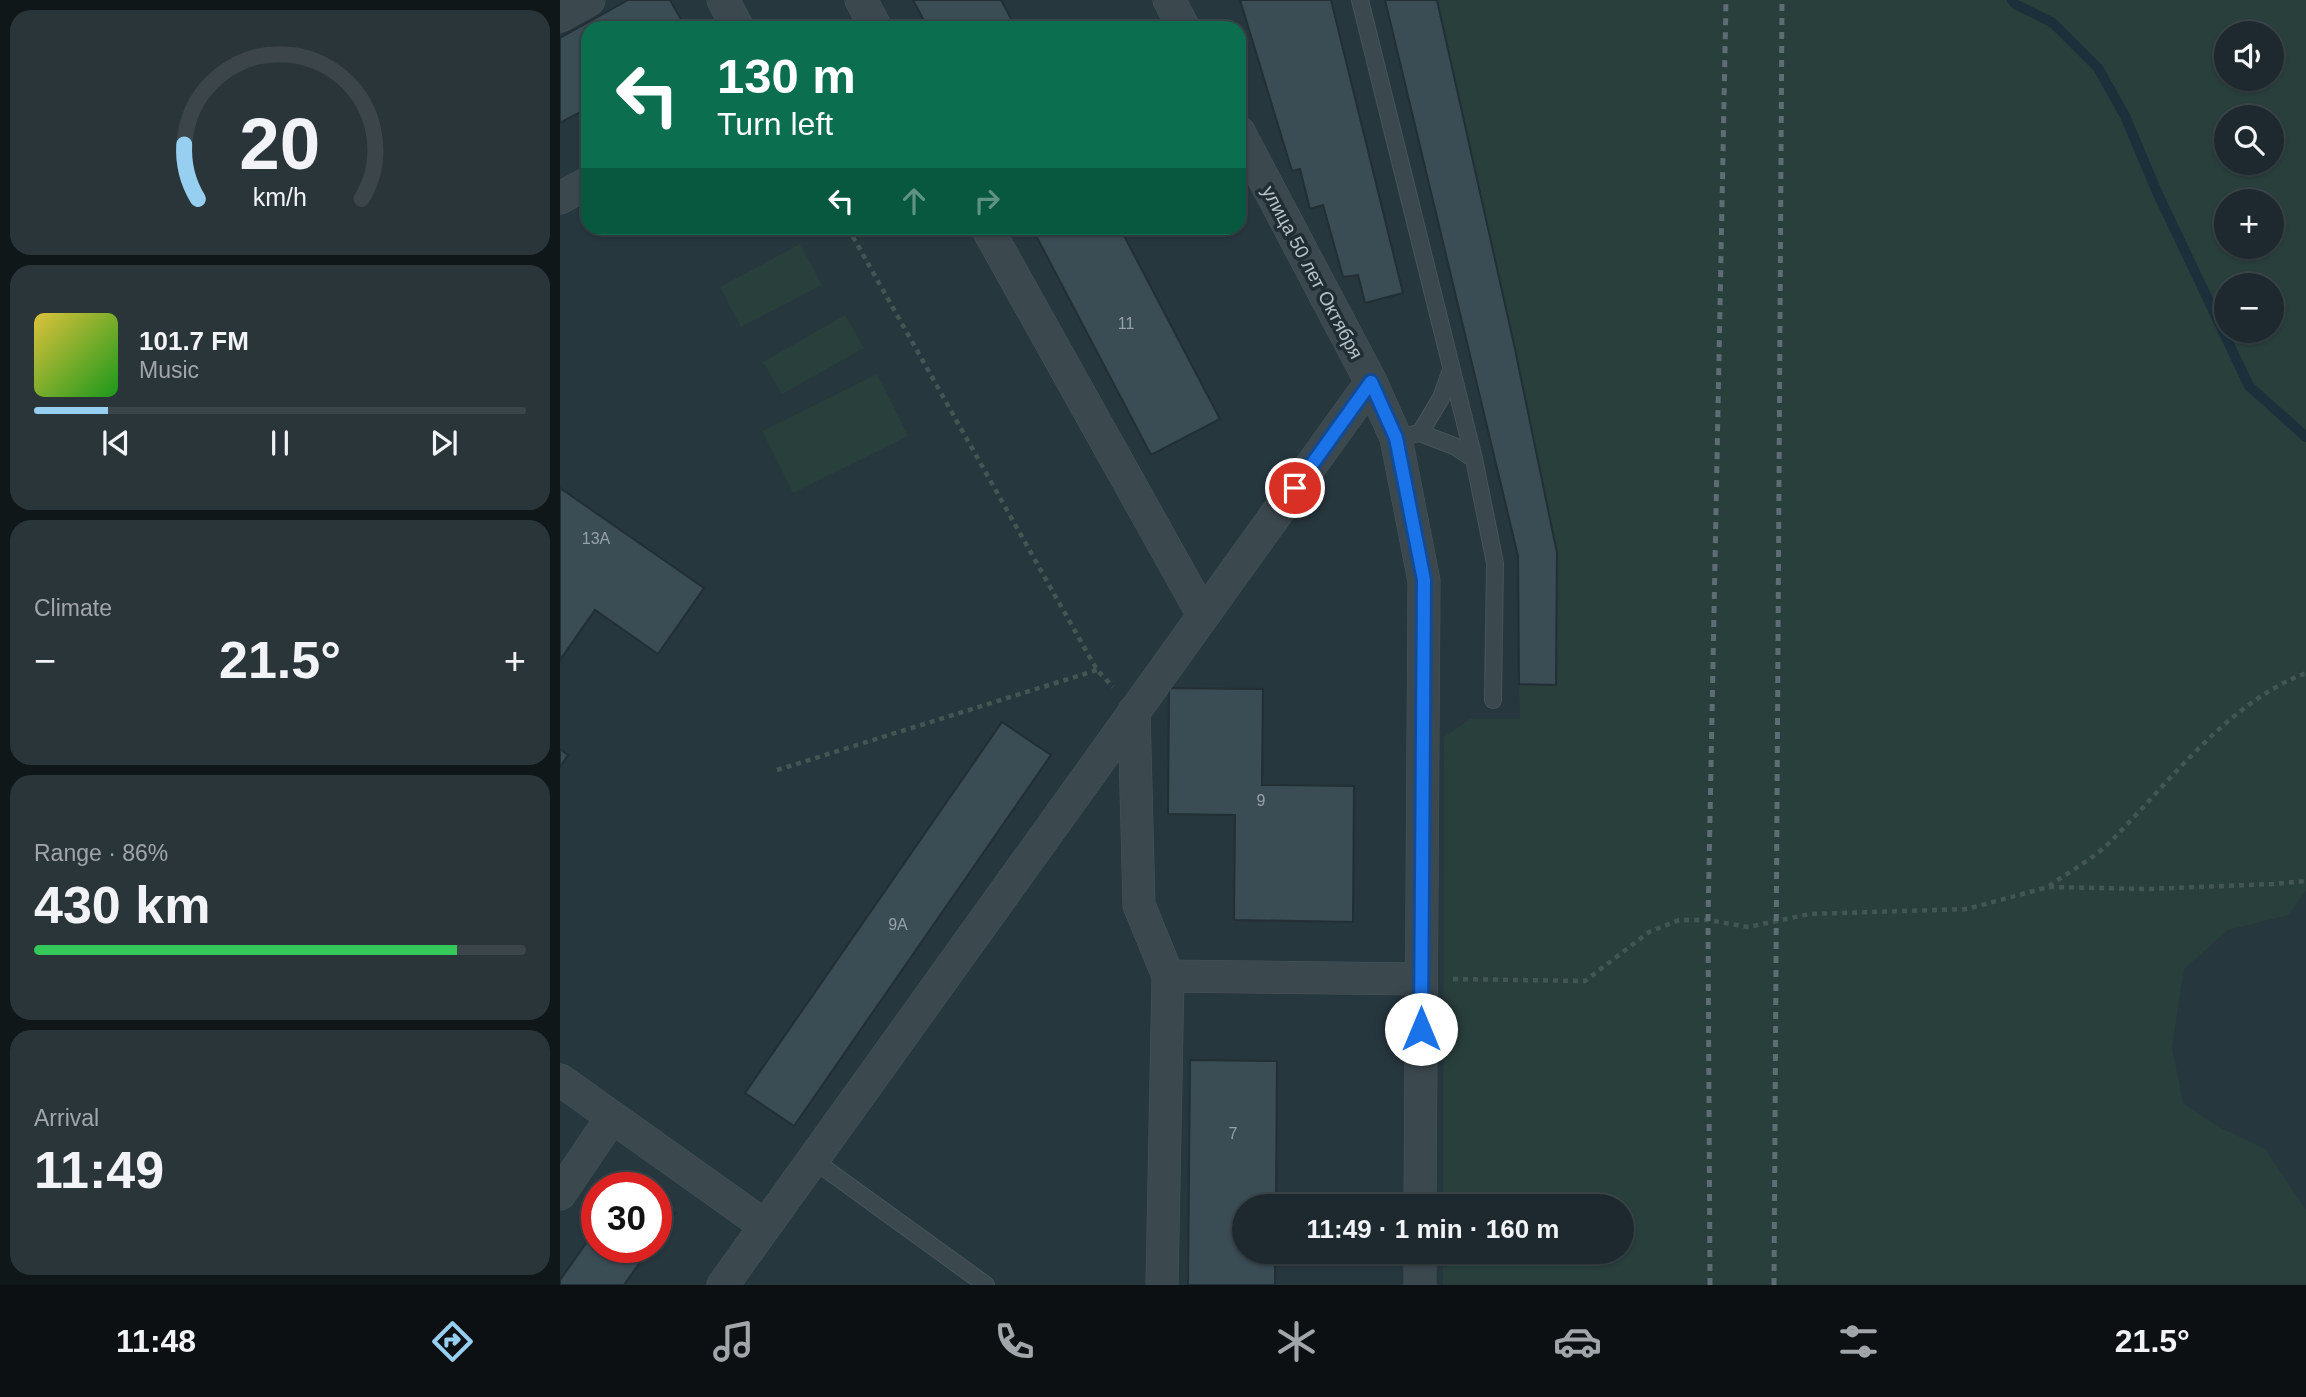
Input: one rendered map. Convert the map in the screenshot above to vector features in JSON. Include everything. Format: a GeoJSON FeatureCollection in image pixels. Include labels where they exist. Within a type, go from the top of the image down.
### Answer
{"type":"FeatureCollection","features":[{"type":"Feature","properties":{"kind":"street"},"geometry":{"type":"LineString","coordinates":[[560,16],[589,0]]}},
{"type":"Feature","properties":{"kind":"street"},"geometry":{"type":"LineString","coordinates":[[723,0],[734,21]]}},
{"type":"Feature","properties":{"kind":"street"},"geometry":{"type":"LineString","coordinates":[[861,0],[872,21]]}},
{"type":"Feature","properties":{"kind":"street"},"geometry":{"type":"LineString","coordinates":[[1169,0],[1180,21]]}},
{"type":"Feature","properties":{"kind":"street","name":"улица 50 лет Октября"},"geometry":{"type":"LineString","coordinates":[[1246,145],[1371,382],[1408,436],[1424,580],[1420,1194]]}},
{"type":"Feature","properties":{"kind":"street"},"geometry":{"type":"LineString","coordinates":[[560,198],[581,187]]}},
{"type":"Feature","properties":{"kind":"street"},"geometry":{"type":"LineString","coordinates":[[991,235],[1203,615]]}},
{"type":"Feature","properties":{"kind":"street"},"geometry":{"type":"LineString","coordinates":[[723,1285],[1371,382]]}},
{"type":"Feature","properties":{"kind":"street"},"geometry":{"type":"LineString","coordinates":[[1134,710],[1139,905],[1168,976],[1161,1285]]}},
{"type":"Feature","properties":{"kind":"street"},"geometry":{"type":"LineString","coordinates":[[1168,976],[1421,979]]}},
{"type":"Feature","properties":{"kind":"street"},"geometry":{"type":"LineString","coordinates":[[560,1080],[764,1225]]}},
{"type":"Feature","properties":{"kind":"street"},"geometry":{"type":"LineString","coordinates":[[560,1194],[612,1117]]}},
{"type":"Feature","properties":{"kind":"street"},"geometry":{"type":"LineString","coordinates":[[1420,1264],[1420,1285]]}},
{"type":"Feature","properties":{"kind":"lane"},"geometry":{"type":"LineString","coordinates":[[1360,0],[1474,459],[1495,563],[1493,700]]}},
{"type":"Feature","properties":{"kind":"lane"},"geometry":{"type":"LineString","coordinates":[[1451,370],[1441,398],[1408,436],[1454,446],[1474,459]]}},
{"type":"Feature","properties":{"kind":"lane"},"geometry":{"type":"LineString","coordinates":[[811,1159],[986,1285]]}},
{"type":"Feature","properties":{"kind":"path"},"geometry":{"type":"LineString","coordinates":[[777,770],[1097,670],[852,235]]}},
{"type":"Feature","properties":{"kind":"path"},"geometry":{"type":"LineString","coordinates":[[2048,887],[2107,845],[2181,765],[2227,722],[2286,681],[2306,673]]}},
{"type":"Feature","properties":{"kind":"path"},"geometry":{"type":"LineString","coordinates":[[1421,979],[1586,981],[1649,932],[1679,920],[1708,920],[1748,927],[1810,915],[1968,909],[2048,887],[2148,889],[2306,881]]}},
{"type":"Feature","properties":{"kind":"green space"},"geometry":{"type":"Polygon","coordinates":[[[1437,0],[2306,0],[2306,891],[2288,915],[2228,930],[2184,969],[2172,1047],[2183,1103],[2219,1127],[2265,1149],[2306,1210],[2306,1285],[1443,1285],[1443,1264],[1634,1264],[1634,1194],[1443,1194],[1444,737],[1470,719],[1520,719],[1519,684],[1556,684],[1557,553],[1515,349],[1437,0]]]}},
{"type":"Feature","properties":{"kind":"green space"},"geometry":{"type":"Polygon","coordinates":[[[800,244],[822,285],[741,327],[720,287],[800,244]]]}},
{"type":"Feature","properties":{"kind":"green space"},"geometry":{"type":"Polygon","coordinates":[[[845,315],[864,348],[782,394],[763,362],[845,315]]]}},
{"type":"Feature","properties":{"kind":"green space"},"geometry":{"type":"Polygon","coordinates":[[[877,374],[908,436],[793,493],[762,431],[877,374]]]}},
{"type":"Feature","properties":{"kind":"building"},"geometry":{"type":"Polygon","coordinates":[[[628,0],[670,0],[682,21],[590,21],[628,0]]]}},
{"type":"Feature","properties":{"kind":"building"},"geometry":{"type":"Polygon","coordinates":[[[913,0],[1001,0],[1012,21],[924,21],[913,0]]]}},
{"type":"Feature","properties":{"kind":"building"},"geometry":{"type":"Polygon","coordinates":[[[1240,0],[1331,0],[1403,293],[1365,303],[1358,275],[1343,277],[1323,205],[1310,209],[1300,169],[1292,171],[1240,0]]]}},
{"type":"Feature","properties":{"kind":"building"},"geometry":{"type":"Polygon","coordinates":[[[1385,0],[1437,0],[1515,349],[1557,553],[1556,685],[1519,684],[1518,556],[1385,0]]]}},
{"type":"Feature","properties":{"kind":"building"},"geometry":{"type":"Polygon","coordinates":[[[581,26],[581,112],[560,123],[560,38],[581,26]]]}},
{"type":"Feature","properties":{"kind":"building"},"geometry":{"type":"Polygon","coordinates":[[[1036,235],[1124,235],[1220,419],[1151,455],[1036,235]]]}},
{"type":"Feature","properties":{"kind":"building"},"geometry":{"type":"Polygon","coordinates":[[[560,488],[704,588],[658,654],[595,610],[560,660],[560,488]]]}},
{"type":"Feature","properties":{"kind":"building"},"geometry":{"type":"Polygon","coordinates":[[[1169,688],[1263,689],[1262,785],[1354,786],[1353,922],[1234,920],[1235,815],[1168,814],[1169,688]]]}},
{"type":"Feature","properties":{"kind":"building"},"geometry":{"type":"Polygon","coordinates":[[[1002,722],[1051,755],[794,1126],[745,1093],[1002,722]]]}},
{"type":"Feature","properties":{"kind":"building"},"geometry":{"type":"Polygon","coordinates":[[[560,749],[568,755],[560,767],[560,749]]]}},
{"type":"Feature","properties":{"kind":"building"},"geometry":{"type":"Polygon","coordinates":[[[1190,1060],[1277,1061],[1276,1194],[1232,1194],[1232,1264],[1275,1264],[1275,1285],[1188,1285],[1190,1060]]]}},
{"type":"Feature","properties":{"kind":"building"},"geometry":{"type":"Polygon","coordinates":[[[581,1250],[581,1263],[639,1263],[624,1285],[560,1285],[560,1280],[581,1250]]]}},
{"type":"Feature","properties":{"kind":"waterway"},"geometry":{"type":"LineString","coordinates":[[2012,0],[2053,23],[2098,68],[2125,116],[2157,192],[2249,386],[2306,437]]}},
{"type":"Feature","properties":{"kind":"railway"},"geometry":{"type":"LineString","coordinates":[[1710,1285],[1708,920],[1726,0]]}},
{"type":"Feature","properties":{"kind":"railway"},"geometry":{"type":"LineString","coordinates":[[1774,1285],[1782,0]]}},
{"type":"Feature","properties":{"kind":"route"},"geometry":{"type":"LineString","coordinates":[[1295,488],[1371,382],[1396,438],[1424,580],[1421,1029]]}}]}
